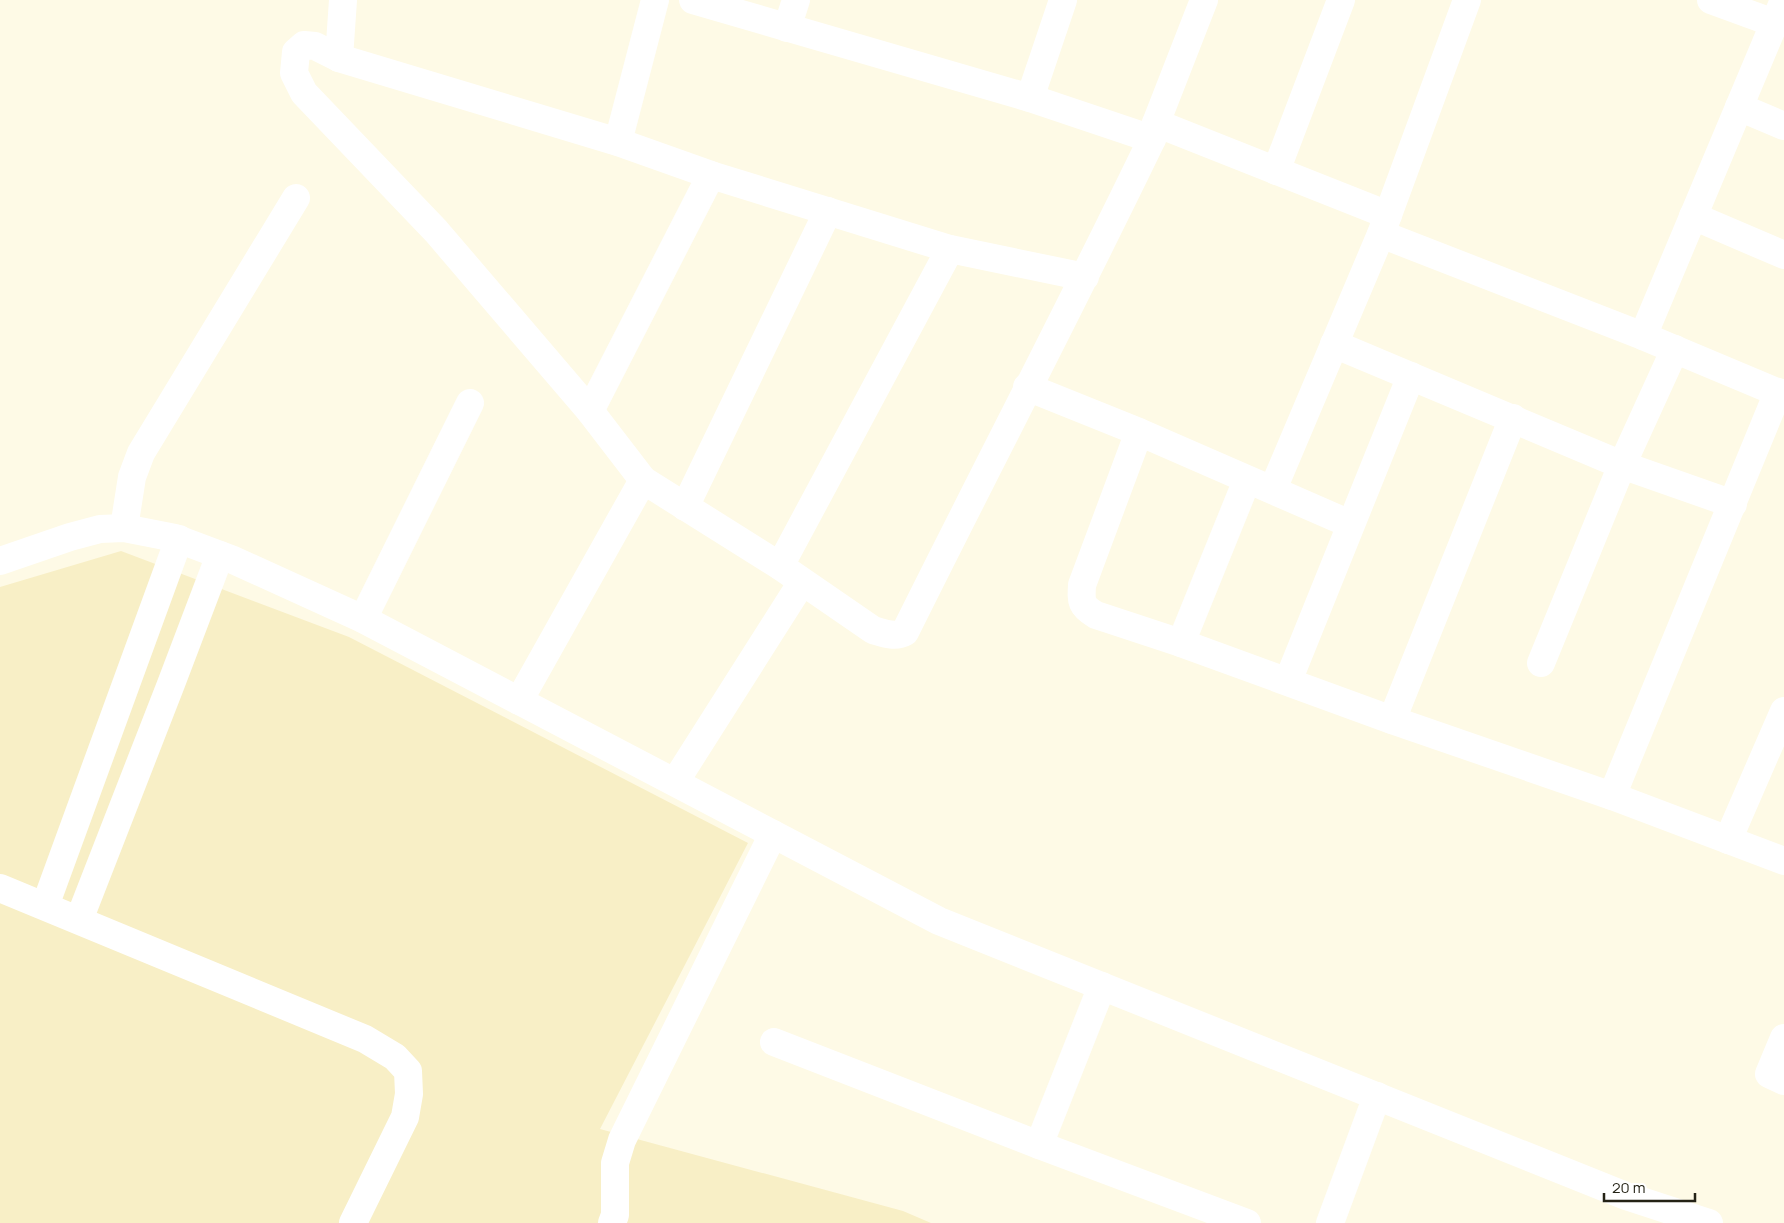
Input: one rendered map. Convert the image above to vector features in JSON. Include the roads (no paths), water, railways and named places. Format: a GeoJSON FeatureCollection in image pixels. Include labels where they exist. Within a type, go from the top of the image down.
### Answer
{"type":"FeatureCollection","features":[{"type":"Feature","properties":{"kind":"street"},"geometry":{"type":"LineString","coordinates":[[339,58],[343,0]]}},
{"type":"Feature","properties":{"kind":"street"},"geometry":{"type":"LineString","coordinates":[[618,142],[655,0]]}},
{"type":"Feature","properties":{"kind":"street"},"geometry":{"type":"LineString","coordinates":[[693,0],[1030,98],[1154,131],[1276,171],[1384,225],[1781,393],[1612,796]]}},
{"type":"Feature","properties":{"kind":"street"},"geometry":{"type":"LineString","coordinates":[[787,28],[796,0]]}},
{"type":"Feature","properties":{"kind":"street"},"geometry":{"type":"LineString","coordinates":[[1030,98],[1063,0]]}},
{"type":"Feature","properties":{"kind":"street"},"geometry":{"type":"LineString","coordinates":[[1085,277],[950,249],[711,175],[618,142],[339,58],[315,46],[304,45],[296,52],[294,73],[304,93],[436,231],[590,411],[643,480],[780,566],[872,630],[890,635],[899,635],[905,632],[1027,387],[1085,277],[1154,131],[1204,0]]}},
{"type":"Feature","properties":{"kind":"street"},"geometry":{"type":"LineString","coordinates":[[1276,171],[1341,0]]}},
{"type":"Feature","properties":{"kind":"street"},"geometry":{"type":"LineString","coordinates":[[1273,489],[1384,225],[1467,0]]}},
{"type":"Feature","properties":{"kind":"street"},"geometry":{"type":"LineString","coordinates":[[1643,336],[1779,12],[1711,0]]}},
{"type":"Feature","properties":{"kind":"street"},"geometry":{"type":"LineString","coordinates":[[1739,107],[1784,126]]}},
{"type":"Feature","properties":{"kind":"street"},"geometry":{"type":"LineString","coordinates":[[590,411],[711,175]]}},
{"type":"Feature","properties":{"kind":"street"},"geometry":{"type":"LineString","coordinates":[[124,528],[132,477],[141,453],[296,198]]}},
{"type":"Feature","properties":{"kind":"street"},"geometry":{"type":"LineString","coordinates":[[685,506],[828,211]]}},
{"type":"Feature","properties":{"kind":"street"},"geometry":{"type":"LineString","coordinates":[[1694,216],[1784,255]]}},
{"type":"Feature","properties":{"kind":"street"},"geometry":{"type":"LineString","coordinates":[[780,566],[950,249]]}},
{"type":"Feature","properties":{"kind":"street"},"geometry":{"type":"LineString","coordinates":[[1334,344],[1513,418],[1622,466],[1733,504]]}},
{"type":"Feature","properties":{"kind":"street"},"geometry":{"type":"LineString","coordinates":[[1541,662],[1622,466],[1675,349]]}},
{"type":"Feature","properties":{"kind":"street"},"geometry":{"type":"LineString","coordinates":[[1288,681],[1411,376]]}},
{"type":"Feature","properties":{"kind":"street"},"geometry":{"type":"LineString","coordinates":[[1027,387],[1139,432],[1350,524]]}},
{"type":"Feature","properties":{"kind":"street"},"geometry":{"type":"LineString","coordinates":[[364,620],[470,403]]}},
{"type":"Feature","properties":{"kind":"street"},"geometry":{"type":"LineString","coordinates":[[1392,720],[1513,418]]}},
{"type":"Feature","properties":{"kind":"street"},"geometry":{"type":"LineString","coordinates":[[1139,432],[1082,585],[1081,598],[1087,610],[1096,615],[1181,643],[1392,720],[1612,796],[1784,861]]}},
{"type":"Feature","properties":{"kind":"street"},"geometry":{"type":"LineString","coordinates":[[519,701],[643,480]]}},
{"type":"Feature","properties":{"kind":"street"},"geometry":{"type":"LineString","coordinates":[[1181,643],[1247,480]]}},
{"type":"Feature","properties":{"kind":"street"},"geometry":{"type":"LineString","coordinates":[[0,561],[70,536],[100,529],[124,528],[179,539],[220,555],[364,620],[940,921],[1626,1196],[1709,1223]]}},
{"type":"Feature","properties":{"kind":"street"},"geometry":{"type":"LineString","coordinates":[[44,906],[179,539]]}},
{"type":"Feature","properties":{"kind":"street"},"geometry":{"type":"LineString","coordinates":[[79,920],[172,684],[220,555]]}},
{"type":"Feature","properties":{"kind":"street"},"geometry":{"type":"LineString","coordinates":[[675,782],[802,582]]}},
{"type":"Feature","properties":{"kind":"street"},"geometry":{"type":"LineString","coordinates":[[1728,840],[1784,711]]}},
{"type":"Feature","properties":{"kind":"street"},"geometry":{"type":"LineString","coordinates":[[612,1223],[615,1215],[615,1163],[622,1140],[773,834]]}},
{"type":"Feature","properties":{"kind":"street"},"geometry":{"type":"LineString","coordinates":[[0,888],[365,1038],[395,1057],[408,1071],[409,1094],[405,1116],[353,1223]]}},
{"type":"Feature","properties":{"kind":"street"},"geometry":{"type":"LineString","coordinates":[[1039,1145],[1102,986]]}},
{"type":"Feature","properties":{"kind":"street"},"geometry":{"type":"LineString","coordinates":[[1784,1038],[1769,1074],[1784,1081]]}},
{"type":"Feature","properties":{"kind":"street"},"geometry":{"type":"LineString","coordinates":[[774,1042],[1247,1223]]}},
{"type":"Feature","properties":{"kind":"street"},"geometry":{"type":"LineString","coordinates":[[1330,1223],[1377,1096]]}}]}
